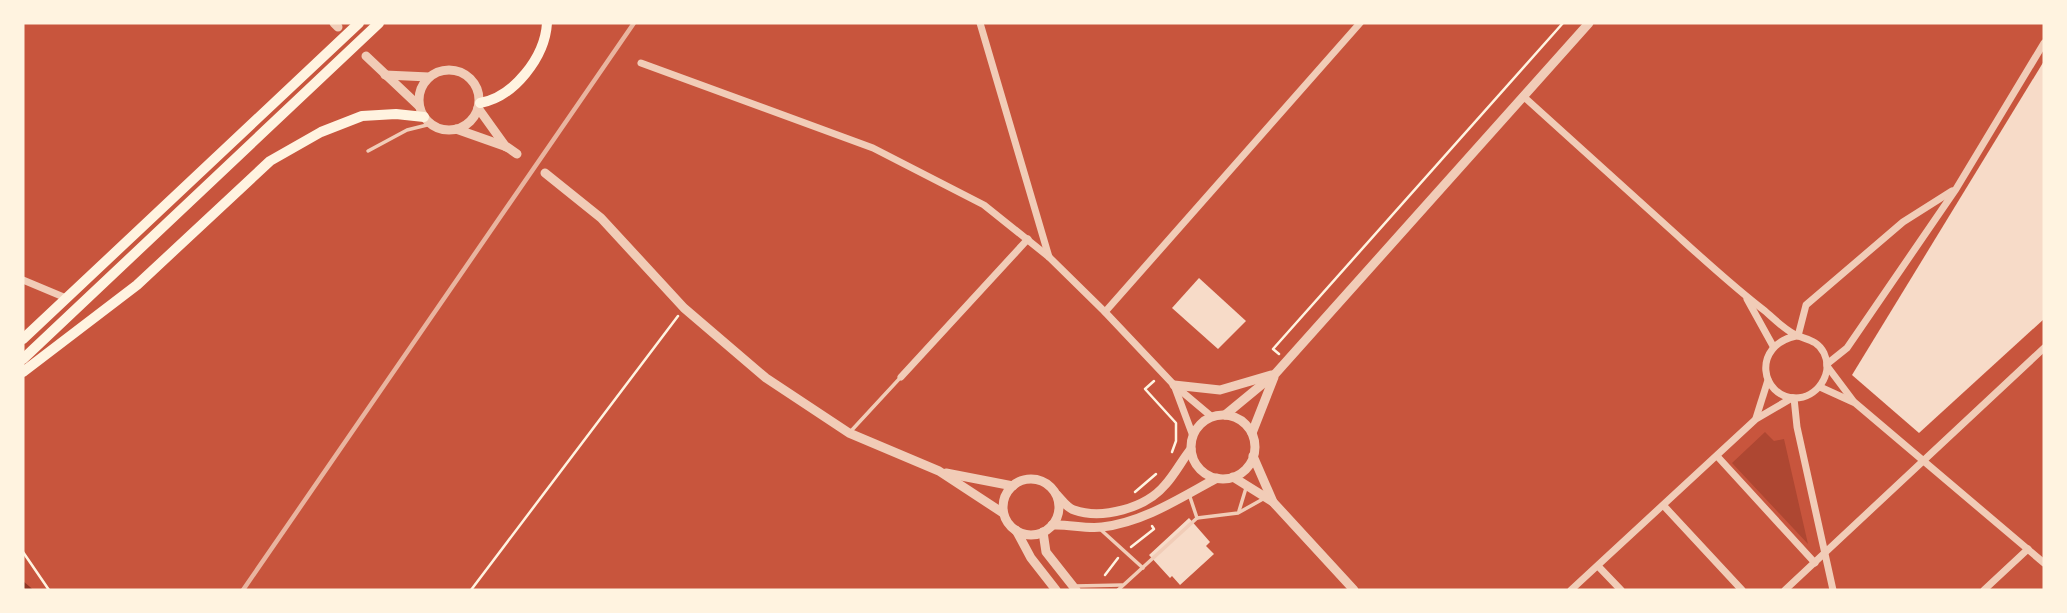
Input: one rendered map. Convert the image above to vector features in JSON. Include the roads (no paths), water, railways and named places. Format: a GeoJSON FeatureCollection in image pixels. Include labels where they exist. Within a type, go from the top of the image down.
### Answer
{"type":"FeatureCollection","features":[{"type":"Feature","properties":{"kind":"main road"},"geometry":{"type":"LineString","coordinates":[[23,339],[359,23]]}},
{"type":"Feature","properties":{"kind":"main road"},"geometry":{"type":"LineString","coordinates":[[23,359],[379,23]]}},
{"type":"Feature","properties":{"kind":"main road"},"geometry":{"type":"LineString","coordinates":[[479,106],[493,100],[526,74],[546,38],[547,23]]}},
{"type":"Feature","properties":{"kind":"main road"},"geometry":{"type":"LineString","coordinates":[[23,372],[136,285],[270,161],[321,132],[362,116],[396,114],[427,120]]}},
{"type":"Feature","properties":{"kind":"street"},"geometry":{"type":"LineString","coordinates":[[980,23],[1049,257]]}},
{"type":"Feature","properties":{"kind":"street"},"geometry":{"type":"LineString","coordinates":[[1105,312],[1360,23]]}},
{"type":"Feature","properties":{"kind":"street"},"geometry":{"type":"LineString","coordinates":[[1003,513],[1004,498],[1013,485],[1020,481],[1037,479],[1045,482],[1071,509],[1096,514],[1128,508],[1164,487],[1191,449],[1193,436],[1200,425],[1212,417],[1225,415],[1276,373],[1589,23]]}},
{"type":"Feature","properties":{"kind":"street"},"geometry":{"type":"LineString","coordinates":[[1571,590],[1756,419],[1793,398],[1808,395],[1820,387],[1827,365],[1847,348],[1956,189],[2044,43]]}},
{"type":"Feature","properties":{"kind":"street"},"geometry":{"type":"LineString","coordinates":[[366,56],[419,106],[427,120],[443,129],[456,129],[517,154]]}},
{"type":"Feature","properties":{"kind":"street"},"geometry":{"type":"LineString","coordinates":[[641,62],[873,148],[984,205],[1049,257],[1174,384],[1212,417]]}},
{"type":"Feature","properties":{"kind":"street"},"geometry":{"type":"LineString","coordinates":[[385,75],[429,76],[445,69],[463,72],[476,85],[479,106],[507,148]]}},
{"type":"Feature","properties":{"kind":"street"},"geometry":{"type":"LineString","coordinates":[[419,106],[420,90],[429,76]]}},
{"type":"Feature","properties":{"kind":"street"},"geometry":{"type":"LineString","coordinates":[[1523,96],[1745,296],[1797,336]]}},
{"type":"Feature","properties":{"kind":"street"},"geometry":{"type":"LineString","coordinates":[[456,129],[470,122],[479,106]]}},
{"type":"Feature","properties":{"kind":"street"},"geometry":{"type":"LineString","coordinates":[[545,173],[601,218],[684,307],[766,378],[849,433],[939,471],[1003,513],[1010,526],[1024,534],[1043,532],[1052,525],[1059,510],[1056,494]]}},
{"type":"Feature","properties":{"kind":"street"},"geometry":{"type":"LineString","coordinates":[[1797,336],[1806,305],[1903,222],[1956,189]]}},
{"type":"Feature","properties":{"kind":"street"},"geometry":{"type":"LineString","coordinates":[[901,377],[1028,239]]}},
{"type":"Feature","properties":{"kind":"street"},"geometry":{"type":"LineString","coordinates":[[23,280],[66,298]]}},
{"type":"Feature","properties":{"kind":"street"},"geometry":{"type":"LineString","coordinates":[[1745,296],[1773,346]]}},
{"type":"Feature","properties":{"kind":"street"},"geometry":{"type":"LineString","coordinates":[[1756,419],[1768,380],[1765,362],[1773,346],[1783,338],[1809,338],[1824,353],[1827,365],[1854,402],[2044,564]]}},
{"type":"Feature","properties":{"kind":"street"},"geometry":{"type":"LineString","coordinates":[[1785,590],[2044,348]]}},
{"type":"Feature","properties":{"kind":"street"},"geometry":{"type":"LineString","coordinates":[[1174,384],[1220,390],[1276,373]]}},
{"type":"Feature","properties":{"kind":"street"},"geometry":{"type":"LineString","coordinates":[[1252,433],[1276,373]]}},
{"type":"Feature","properties":{"kind":"street"},"geometry":{"type":"LineString","coordinates":[[1768,380],[1778,392],[1793,398]]}},
{"type":"Feature","properties":{"kind":"street"},"geometry":{"type":"LineString","coordinates":[[1174,384],[1193,436]]}},
{"type":"Feature","properties":{"kind":"street"},"geometry":{"type":"LineString","coordinates":[[1820,387],[1854,402]]}},
{"type":"Feature","properties":{"kind":"street"},"geometry":{"type":"LineString","coordinates":[[1793,398],[1833,590]]}},
{"type":"Feature","properties":{"kind":"street"},"geometry":{"type":"LineString","coordinates":[[1052,525],[1098,528],[1147,516],[1217,478],[1233,477],[1248,466],[1253,456],[1254,441],[1252,433],[1242,422],[1225,415]]}},
{"type":"Feature","properties":{"kind":"street"},"geometry":{"type":"LineString","coordinates":[[1191,449],[1199,468],[1217,478]]}},
{"type":"Feature","properties":{"kind":"street"},"geometry":{"type":"LineString","coordinates":[[1253,456],[1269,500]]}},
{"type":"Feature","properties":{"kind":"street"},"geometry":{"type":"LineString","coordinates":[[1717,456],[1815,563]]}},
{"type":"Feature","properties":{"kind":"street"},"geometry":{"type":"LineString","coordinates":[[939,471],[1013,485]]}},
{"type":"Feature","properties":{"kind":"street"},"geometry":{"type":"LineString","coordinates":[[1233,477],[1269,500],[1354,590]]}},
{"type":"Feature","properties":{"kind":"street"},"geometry":{"type":"LineString","coordinates":[[1664,506],[1742,590]]}},
{"type":"Feature","properties":{"kind":"street"},"geometry":{"type":"LineString","coordinates":[[1016,530],[1031,558],[1056,590]]}},
{"type":"Feature","properties":{"kind":"street"},"geometry":{"type":"LineString","coordinates":[[1043,532],[1046,552],[1075,588]]}},
{"type":"Feature","properties":{"kind":"street"},"geometry":{"type":"LineString","coordinates":[[1984,590],[2028,550]]}},
{"type":"Feature","properties":{"kind":"street"},"geometry":{"type":"LineString","coordinates":[[1598,566],[1621,590]]}},
{"type":"Feature","properties":{"kind":"lane"},"geometry":{"type":"LineString","coordinates":[[368,151],[427,120]]}},
{"type":"Feature","properties":{"kind":"lane"},"geometry":{"type":"LineString","coordinates":[[849,433],[901,377]]}},
{"type":"Feature","properties":{"kind":"lane"},"geometry":{"type":"LineString","coordinates":[[1238,513],[1247,486]]}},
{"type":"Feature","properties":{"kind":"lane"},"geometry":{"type":"LineString","coordinates":[[1189,493],[1198,518]]}},
{"type":"Feature","properties":{"kind":"lane"},"geometry":{"type":"LineString","coordinates":[[1118,590],[1198,518],[1238,513],[1269,500]]}},
{"type":"Feature","properties":{"kind":"lane"},"geometry":{"type":"LineString","coordinates":[[1098,528],[1143,568]]}},
{"type":"Feature","properties":{"kind":"lane"},"geometry":{"type":"LineString","coordinates":[[1075,588],[1122,585]]}},
{"type":"Feature","properties":{"kind":"waterway"},"geometry":{"type":"LineString","coordinates":[[23,584],[30,590]]}},
{"type":"Feature","properties":{"kind":"railway"},"geometry":{"type":"LineString","coordinates":[[243,590],[634,23]]}}]}
